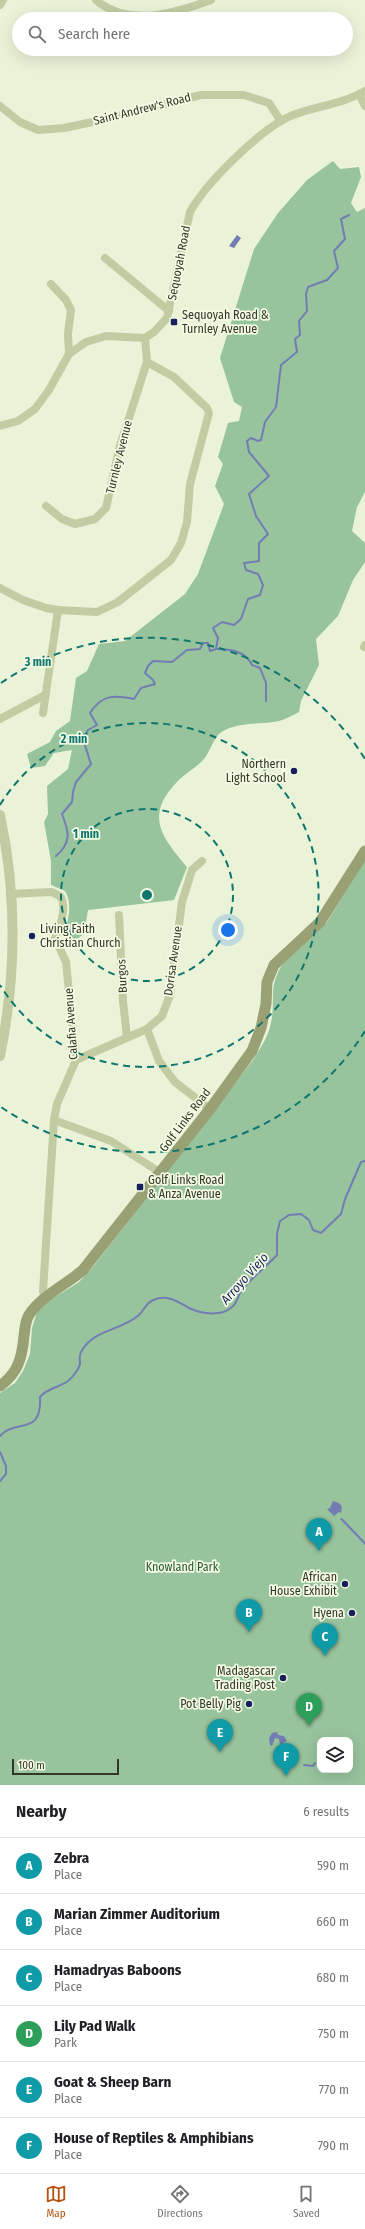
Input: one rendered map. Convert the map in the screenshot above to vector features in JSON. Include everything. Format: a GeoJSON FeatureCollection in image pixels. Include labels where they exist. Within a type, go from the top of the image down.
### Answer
{"type":"FeatureCollection","features":[{"type":"Feature","properties":{"kind":"main road","name":"Golf Links Road"},"geometry":{"type":"LineString","coordinates":[[0,1386],[17,1370],[23,1355],[28,1317],[35,1306],[68,1283],[83,1270],[161,1173],[252,1051],[261,1028],[266,1004],[267,982],[274,965],[320,922],[365,851]]}},
{"type":"Feature","properties":{"kind":"street"},"geometry":{"type":"LineString","coordinates":[[0,5],[3,0]]}},
{"type":"Feature","properties":{"kind":"street"},"geometry":{"type":"LineString","coordinates":[[96,0],[115,11],[120,12]]}},
{"type":"Feature","properties":{"kind":"street"},"geometry":{"type":"LineString","coordinates":[[173,12],[211,0]]}},
{"type":"Feature","properties":{"kind":"street"},"geometry":{"type":"LineString","coordinates":[[362,93],[365,106]]}},
{"type":"Feature","properties":{"kind":"street","name":"Sequoyah Road"},"geometry":{"type":"LineString","coordinates":[[145,338],[158,328],[167,318],[185,226],[198,198],[216,177],[263,133],[280,120],[362,93]]}},
{"type":"Feature","properties":{"kind":"street","name":"Saint Andrew's Road"},"geometry":{"type":"LineString","coordinates":[[0,106],[20,122],[38,130],[64,128],[111,118],[174,100],[201,95],[244,95],[269,103],[280,120]]}},
{"type":"Feature","properties":{"kind":"street"},"geometry":{"type":"LineString","coordinates":[[105,258],[169,311]]}},
{"type":"Feature","properties":{"kind":"street"},"geometry":{"type":"LineString","coordinates":[[51,284],[66,300],[71,310],[68,334],[69,354]]}},
{"type":"Feature","properties":{"kind":"street"},"geometry":{"type":"LineString","coordinates":[[0,426],[18,421],[35,409],[49,390],[69,354],[86,342],[106,336],[145,338]]}},
{"type":"Feature","properties":{"kind":"street","name":"Turnley Avenue"},"geometry":{"type":"LineString","coordinates":[[46,506],[62,519],[75,524],[95,520],[106,508],[120,446],[147,362],[145,338]]}},
{"type":"Feature","properties":{"kind":"street"},"geometry":{"type":"LineString","coordinates":[[0,588],[23,600],[58,610],[97,612],[118,602],[171,560],[181,544],[187,522],[190,484],[209,413],[207,408],[174,378],[147,362]]}},
{"type":"Feature","properties":{"kind":"street"},"geometry":{"type":"LineString","coordinates":[[43,713],[58,610]]}},
{"type":"Feature","properties":{"kind":"street"},"geometry":{"type":"LineString","coordinates":[[1,719],[45,695]]}},
{"type":"Feature","properties":{"kind":"street"},"geometry":{"type":"LineString","coordinates":[[0,815],[5,844],[13,941],[11,985],[0,1056]]}},
{"type":"Feature","properties":{"kind":"street","name":"Dorisa Avenue"},"geometry":{"type":"LineString","coordinates":[[76,1060],[148,1029],[162,1016],[170,995],[182,902],[192,870],[202,861]]}},
{"type":"Feature","properties":{"kind":"street","name":"Calafia Avenue"},"geometry":{"type":"LineString","coordinates":[[10,894],[52,892],[59,894],[63,900],[62,918],[55,938],[66,962],[76,1060],[57,1104],[54,1120],[43,1291],[45,1298]]}},
{"type":"Feature","properties":{"kind":"street","name":"Burgos"},"geometry":{"type":"LineString","coordinates":[[119,915],[123,1001],[127,1037]]}},
{"type":"Feature","properties":{"kind":"street"},"geometry":{"type":"LineString","coordinates":[[148,1029],[159,1061],[175,1082],[210,1109]]}},
{"type":"Feature","properties":{"kind":"street"},"geometry":{"type":"LineString","coordinates":[[54,1120],[111,1141],[161,1173]]}},
{"type":"Feature","properties":{"kind":"green space"},"geometry":{"type":"Polygon","coordinates":[[[333,161],[340,169],[359,167],[361,177],[351,203],[357,212],[365,208],[365,492],[357,507],[352,531],[365,543],[365,562],[353,580],[338,616],[316,639],[319,665],[301,701],[299,712],[279,721],[241,725],[227,729],[220,733],[204,759],[179,780],[166,795],[161,806],[159,817],[160,827],[171,846],[187,867],[174,900],[88,910],[84,934],[65,947],[65,933],[69,912],[68,898],[65,891],[51,885],[51,861],[44,822],[48,814],[47,786],[68,769],[72,750],[54,753],[45,766],[31,768],[27,754],[50,742],[56,731],[70,721],[76,678],[87,671],[99,644],[125,641],[185,594],[198,574],[224,504],[215,486],[223,464],[218,457],[228,423],[239,421],[242,407],[234,402],[220,358],[254,249],[278,213],[307,180],[333,161]]]}},
{"type":"Feature","properties":{"kind":"green space","name":"Knowland Park"},"geometry":{"type":"Polygon","coordinates":[[[365,860],[365,1785],[0,1785],[0,1393],[15,1383],[23,1371],[30,1354],[32,1328],[37,1312],[49,1301],[79,1282],[93,1267],[253,1060],[269,1031],[273,1010],[273,989],[277,974],[282,965],[327,922],[365,860]]]}},
{"type":"Feature","properties":{"kind":"water"},"geometry":{"type":"Polygon","coordinates":[[[237,235],[241,238],[234,248],[229,246],[237,235]]]}},
{"type":"Feature","properties":{"kind":"water"},"geometry":{"type":"Polygon","coordinates":[[[333,1501],[339,1503],[342,1507],[341,1513],[339,1512],[334,1516],[327,1509],[330,1508],[333,1501]]]}},
{"type":"Feature","properties":{"kind":"water"},"geometry":{"type":"Polygon","coordinates":[[[342,1518],[365,1542],[365,1545],[340,1519],[342,1518]]]}},
{"type":"Feature","properties":{"kind":"water"},"geometry":{"type":"Polygon","coordinates":[[[277,1732],[278,1735],[284,1736],[287,1741],[283,1743],[285,1749],[289,1746],[286,1756],[281,1751],[279,1739],[275,1738],[272,1746],[270,1745],[269,1738],[272,1733],[277,1732]]]}},
{"type":"Feature","properties":{"kind":"waterway"},"geometry":{"type":"LineString","coordinates":[[56,856],[65,846],[68,836],[62,814],[72,802],[76,782],[91,764],[83,739],[88,730],[97,725],[90,713],[99,702],[104,699],[109,697],[134,699],[141,688],[155,684],[153,680],[145,673],[148,666],[153,661],[172,662],[187,650],[200,649],[203,643],[208,643],[210,651],[216,649],[218,638],[213,628],[222,622],[234,625],[241,619],[248,599],[260,595],[263,585],[258,574],[246,570],[244,563],[259,561],[259,543],[268,534],[256,516],[249,494],[269,476],[249,452],[247,441],[251,438],[258,441],[261,440],[265,422],[276,407],[281,365],[297,352],[295,339],[300,335],[299,321],[307,311],[306,294],[308,287],[327,280],[338,268],[334,251],[345,239],[341,219],[349,215]]}},
{"type":"Feature","properties":{"kind":"waterway"},"geometry":{"type":"LineString","coordinates":[[216,649],[242,654],[252,665],[260,668],[266,683],[266,701]]}},
{"type":"Feature","properties":{"kind":"waterway","name":"Arroyo Viejo"},"geometry":{"type":"LineString","coordinates":[[0,1436],[13,1428],[27,1425],[37,1417],[40,1409],[40,1397],[71,1378],[77,1371],[80,1364],[80,1353],[86,1344],[100,1334],[132,1320],[139,1315],[153,1300],[165,1298],[177,1301],[194,1310],[211,1314],[222,1312],[232,1307],[245,1286],[277,1255],[277,1234],[280,1221],[289,1215],[301,1214],[309,1220],[313,1230],[321,1233],[341,1214],[345,1199],[361,1162],[365,1161]]}},
{"type":"Feature","properties":{"kind":"waterway","name":"Arroyo Viejo"},"geometry":{"type":"LineString","coordinates":[[0,1452],[6,1466],[6,1474],[0,1481]]}},
{"type":"Feature","properties":{"kind":"waterway"},"geometry":{"type":"LineString","coordinates":[[304,1765],[313,1766],[315,1763]]}},
{"type":"Feature","properties":{"kind":"place","name":"Sequoyah Road & Turnley Avenue"},"geometry":{"type":"Point","coordinates":[174,322]}},
{"type":"Feature","properties":{"kind":"place","name":"Northern Light School"},"geometry":{"type":"Point","coordinates":[294,771]}},
{"type":"Feature","properties":{"kind":"place","name":"Living Faith Christian Church"},"geometry":{"type":"Point","coordinates":[32,936]}},
{"type":"Feature","properties":{"kind":"place","name":"Golf Links Road & Anza Avenue"},"geometry":{"type":"Point","coordinates":[140,1187]}},
{"type":"Feature","properties":{"kind":"place","name":"Zebra"},"geometry":{"type":"Point","coordinates":[319,1551]}},
{"type":"Feature","properties":{"kind":"place","name":"African House Exhibit"},"geometry":{"type":"Point","coordinates":[345,1584]}},
{"type":"Feature","properties":{"kind":"place","name":"Hyena"},"geometry":{"type":"Point","coordinates":[352,1613]}},
{"type":"Feature","properties":{"kind":"place","name":"Marian Zimmer Auditorium"},"geometry":{"type":"Point","coordinates":[249,1632]}},
{"type":"Feature","properties":{"kind":"place","name":"Hamadryas Baboons"},"geometry":{"type":"Point","coordinates":[325,1656]}},
{"type":"Feature","properties":{"kind":"place","name":"Madagascar Trading Post"},"geometry":{"type":"Point","coordinates":[283,1678]}},
{"type":"Feature","properties":{"kind":"place","name":"Pot Belly Pig"},"geometry":{"type":"Point","coordinates":[249,1704]}},
{"type":"Feature","properties":{"kind":"place","name":"Lily Pad Walk"},"geometry":{"type":"Point","coordinates":[309,1726]}},
{"type":"Feature","properties":{"kind":"place","name":"Goat & Sheep Barn"},"geometry":{"type":"Point","coordinates":[220,1752]}},
{"type":"Feature","properties":{"kind":"place","name":"House of Reptiles & Amphibians"},"geometry":{"type":"Point","coordinates":[286,1776]}}]}
